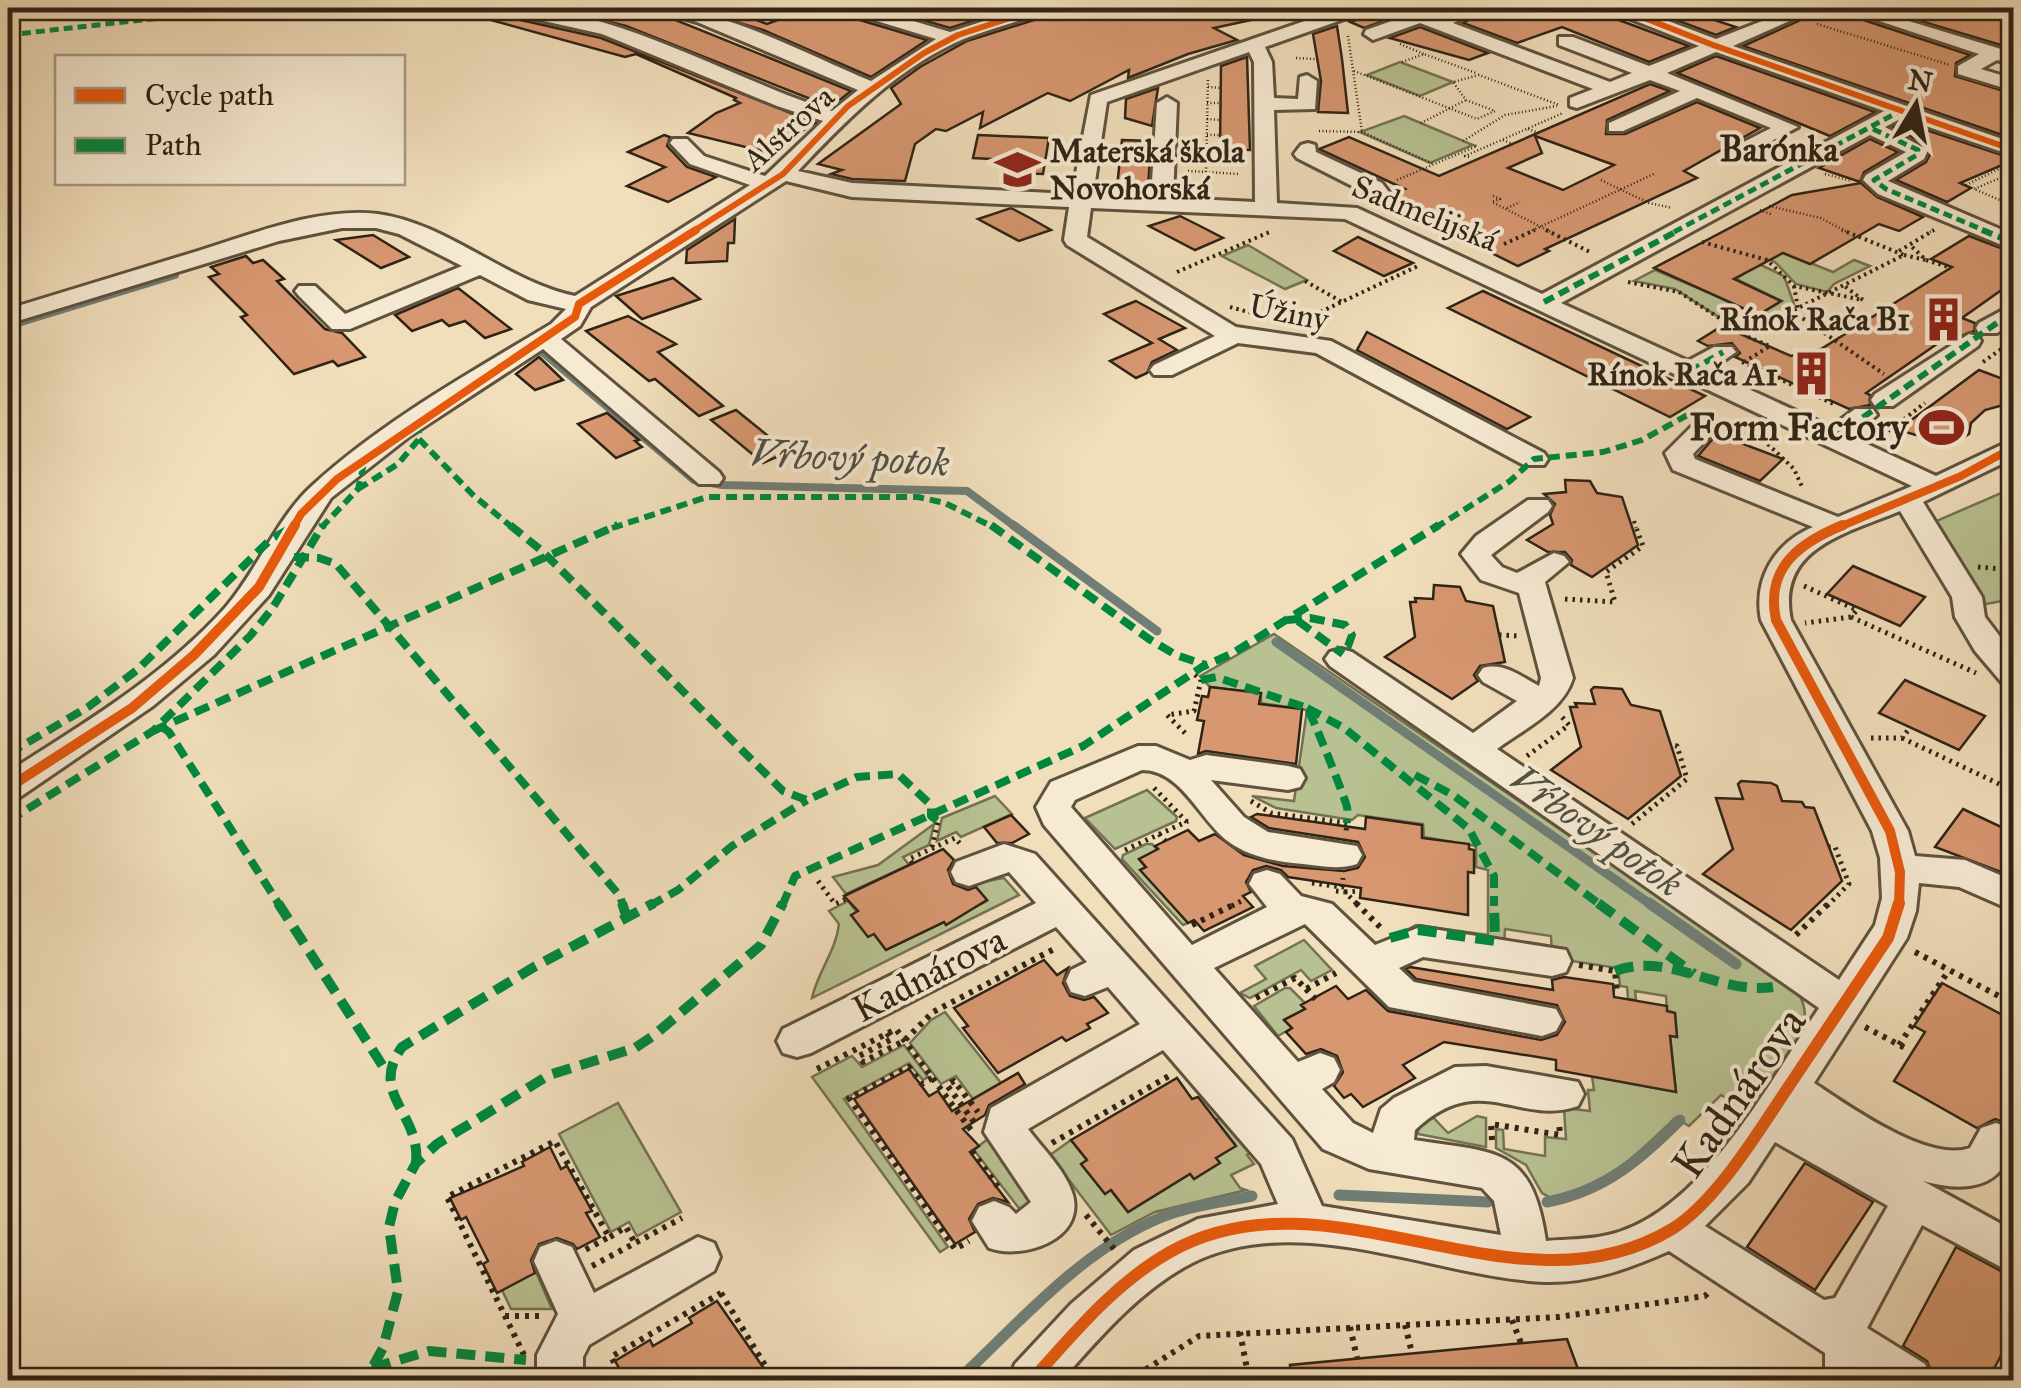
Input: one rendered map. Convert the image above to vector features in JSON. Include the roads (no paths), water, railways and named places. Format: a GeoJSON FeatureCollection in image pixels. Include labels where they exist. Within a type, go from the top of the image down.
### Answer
{"type":"FeatureCollection","features":[{"type":"Feature","properties":{"kind":"street"},"geometry":{"type":"LineString","coordinates":[[510,8],[624,35],[784,102],[835,118]]}},
{"type":"Feature","properties":{"kind":"street"},"geometry":{"type":"LineString","coordinates":[[659,8],[703,18],[872,89]]}},
{"type":"Feature","properties":{"kind":"street"},"geometry":{"type":"LineString","coordinates":[[853,8],[951,38]]}},
{"type":"Feature","properties":{"kind":"street","name":"Alstrova"},"geometry":{"type":"LineString","coordinates":[[8,788],[132,708],[207,642],[259,587],[301,514],[336,479],[575,317],[579,304],[775,179],[835,118],[872,89],[951,38],[1040,8]]}},
{"type":"Feature","properties":{"kind":"street"},"geometry":{"type":"LineString","coordinates":[[1080,198],[1098,99],[1358,8]]}},
{"type":"Feature","properties":{"kind":"street"},"geometry":{"type":"LineString","coordinates":[[1373,34],[1478,8]]}},
{"type":"Feature","properties":{"kind":"street"},"geometry":{"type":"LineString","coordinates":[[1619,8],[2014,150]]}},
{"type":"Feature","properties":{"kind":"street"},"geometry":{"type":"LineString","coordinates":[[1568,105],[1810,8]]}},
{"type":"Feature","properties":{"kind":"street"},"geometry":{"type":"LineString","coordinates":[[1848,8],[1883,18],[1888,26],[1904,32],[1948,38],[2004,56]]}},
{"type":"Feature","properties":{"kind":"street"},"geometry":{"type":"LineString","coordinates":[[1395,40],[1435,18]]}},
{"type":"Feature","properties":{"kind":"street"},"geometry":{"type":"LineString","coordinates":[[1435,18],[1610,88]]}},
{"type":"Feature","properties":{"kind":"street"},"geometry":{"type":"LineString","coordinates":[[1566,42],[1839,147]]}},
{"type":"Feature","properties":{"kind":"street"},"geometry":{"type":"LineString","coordinates":[[1254,43],[1263,62],[1266,207]]}},
{"type":"Feature","properties":{"kind":"street"},"geometry":{"type":"LineString","coordinates":[[2004,56],[1965,70],[2013,85]]}},
{"type":"Feature","properties":{"kind":"street"},"geometry":{"type":"LineString","coordinates":[[1261,103],[1308,108],[1302,77]]}},
{"type":"Feature","properties":{"kind":"street"},"geometry":{"type":"LineString","coordinates":[[1616,128],[1698,91]]}},
{"type":"Feature","properties":{"kind":"street"},"geometry":{"type":"LineString","coordinates":[[1162,202],[1167,104]]}},
{"type":"Feature","properties":{"kind":"street"},"geometry":{"type":"LineString","coordinates":[[1544,302],[1874,129],[1902,110]]}},
{"type":"Feature","properties":{"kind":"street"},"geometry":{"type":"LineString","coordinates":[[1741,151],[1788,127]]}},
{"type":"Feature","properties":{"kind":"street"},"geometry":{"type":"LineString","coordinates":[[1874,129],[1918,150],[1917,155],[1862,179],[2014,243]]}},
{"type":"Feature","properties":{"kind":"street","name":"Sadmelijská"},"geometry":{"type":"LineString","coordinates":[[680,143],[696,160],[775,179],[852,190],[1340,211],[1358,216],[1937,487]]}},
{"type":"Feature","properties":{"kind":"street"},"geometry":{"type":"LineString","coordinates":[[1308,148],[1304,154],[1383,190]]}},
{"type":"Feature","properties":{"kind":"street"},"geometry":{"type":"LineString","coordinates":[[1328,165],[1355,154]]}},
{"type":"Feature","properties":{"kind":"street","name":"Úžiny"},"geometry":{"type":"LineString","coordinates":[[1080,198],[1074,237],[1077,244],[1229,334],[1322,346],[1534,459]]}},
{"type":"Feature","properties":{"kind":"street"},"geometry":{"type":"LineString","coordinates":[[1316,234],[1358,216]]}},
{"type":"Feature","properties":{"kind":"street"},"geometry":{"type":"LineString","coordinates":[[8,317],[274,234],[342,221],[407,228],[536,294],[579,304]]}},
{"type":"Feature","properties":{"kind":"street"},"geometry":{"type":"LineString","coordinates":[[308,292],[341,324],[480,266]]}},
{"type":"Feature","properties":{"kind":"street"},"geometry":{"type":"LineString","coordinates":[[1835,437],[1878,397],[2014,311]]}},
{"type":"Feature","properties":{"kind":"street"},"geometry":{"type":"LineString","coordinates":[[1164,370],[1228,340],[1229,334]]}},
{"type":"Feature","properties":{"kind":"street"},"geometry":{"type":"LineString","coordinates":[[545,338],[709,478]]}},
{"type":"Feature","properties":{"kind":"street"},"geometry":{"type":"LineString","coordinates":[[1690,371],[1729,356]]}},
{"type":"Feature","properties":{"kind":"street"},"geometry":{"type":"LineString","coordinates":[[1704,430],[1678,453],[1683,464],[1836,526]]}},
{"type":"Feature","properties":{"kind":"street","name":"Kadnárova"},"geometry":{"type":"LineString","coordinates":[[1047,1373],[1115,1292],[1178,1248],[1236,1228],[1308,1223],[1360,1228],[1527,1260],[1616,1256],[1674,1230],[1722,1185],[1778,1102],[1850,1014],[1895,924],[1901,898],[1901,868],[1890,831],[1788,646],[1772,604],[1776,575],[1796,548],[1836,526],[1937,487],[1992,462],[2014,446]]}},
{"type":"Feature","properties":{"kind":"street"},"geometry":{"type":"LineString","coordinates":[[1906,497],[1967,597],[1970,617],[2014,676]]}},
{"type":"Feature","properties":{"kind":"street"},"geometry":{"type":"LineString","coordinates":[[1538,506],[1486,542],[1476,554],[1482,568],[1525,600],[1550,690]]}},
{"type":"Feature","properties":{"kind":"street"},"geometry":{"type":"LineString","coordinates":[[1525,600],[1554,562]]}},
{"type":"Feature","properties":{"kind":"street","name":"Kadnárova"},"geometry":{"type":"LineString","coordinates":[[1341,659],[1404,687],[1473,750],[1576,804],[1734,914],[1850,1014]]}},
{"type":"Feature","properties":{"kind":"street"},"geometry":{"type":"LineString","coordinates":[[1494,675],[1550,690]]}},
{"type":"Feature","properties":{"kind":"street"},"geometry":{"type":"LineString","coordinates":[[1473,750],[1550,690]]}},
{"type":"Feature","properties":{"kind":"street"},"geometry":{"type":"LineString","coordinates":[[1344,878],[1247,838],[1164,758],[1138,758],[1063,791],[1053,806],[1056,816],[1186,965],[1306,1077],[1352,1145],[1491,1171],[1506,1178],[1514,1191],[1527,1260]]}},
{"type":"Feature","properties":{"kind":"street"},"geometry":{"type":"LineString","coordinates":[[1184,775],[1206,767],[1288,778]]}},
{"type":"Feature","properties":{"kind":"street","name":"Kadnárova"},"geometry":{"type":"LineString","coordinates":[[962,855],[1014,858],[1062,906],[1100,974],[1168,1027],[1220,1104],[1277,1152],[1308,1223]]}},
{"type":"Feature","properties":{"kind":"street"},"geometry":{"type":"LineString","coordinates":[[1901,868],[1966,874],[2014,897]]}},
{"type":"Feature","properties":{"kind":"street"},"geometry":{"type":"LineString","coordinates":[[1256,891],[1300,896]]}},
{"type":"Feature","properties":{"kind":"street"},"geometry":{"type":"LineString","coordinates":[[1186,965],[1300,896]]}},
{"type":"Feature","properties":{"kind":"street"},"geometry":{"type":"LineString","coordinates":[[1300,896],[1307,908],[1318,914],[1403,996],[1542,1020]]}},
{"type":"Feature","properties":{"kind":"street","name":"Kadnárova"},"geometry":{"type":"LineString","coordinates":[[807,1055],[1062,906]]}},
{"type":"Feature","properties":{"kind":"street"},"geometry":{"type":"LineString","coordinates":[[1366,962],[1420,942],[1559,962]]}},
{"type":"Feature","properties":{"kind":"street"},"geometry":{"type":"LineString","coordinates":[[997,1205],[1005,1234],[1019,1236],[1049,1217],[1054,1204],[1052,1193],[1006,1132],[1006,1121],[1168,1027]]}},
{"type":"Feature","properties":{"kind":"street"},"geometry":{"type":"LineString","coordinates":[[1390,1154],[1396,1122],[1409,1110],[1455,1084],[1486,1083],[1562,1094]]}},
{"type":"Feature","properties":{"kind":"street"},"geometry":{"type":"LineString","coordinates":[[1778,1102],[1928,1165],[1974,1167],[1985,1161],[1996,1140]]}},
{"type":"Feature","properties":{"kind":"street"},"geometry":{"type":"LineString","coordinates":[[1778,1102],[2014,1254]]}},
{"type":"Feature","properties":{"kind":"street"},"geometry":{"type":"LineString","coordinates":[[1838,1348],[1849,1316],[1905,1216]]}},
{"type":"Feature","properties":{"kind":"street"},"geometry":{"type":"LineString","coordinates":[[1674,1230],[1838,1348],[1908,1380]]}},
{"type":"Feature","properties":{"kind":"street"},"geometry":{"type":"LineString","coordinates":[[579,1305],[690,1237]]}},
{"type":"Feature","properties":{"kind":"street"},"geometry":{"type":"LineString","coordinates":[[546,1375],[560,1355],[579,1305],[565,1259]]}},
{"type":"Feature","properties":{"kind":"waterway","name":"Vŕbový potok"},"geometry":{"type":"LineString","coordinates":[[8,326],[175,275]]}},
{"type":"Feature","properties":{"kind":"waterway","name":"Vŕbový potok"},"geometry":{"type":"LineString","coordinates":[[541,351],[694,480],[722,485],[967,491],[1017,528]]}},
{"type":"Feature","properties":{"kind":"waterway","name":"Vŕbový potok"},"geometry":{"type":"LineString","coordinates":[[1013,525],[1157,631]]}},
{"type":"Feature","properties":{"kind":"waterway","name":"Vŕbový potok"},"geometry":{"type":"LineString","coordinates":[[1276,642],[1653,906]]}},
{"type":"Feature","properties":{"kind":"waterway","name":"Vŕbový potok"},"geometry":{"type":"LineString","coordinates":[[1649,903],[1736,964]]}},
{"type":"Feature","properties":{"kind":"waterway","name":"Vŕbový potok"},"geometry":{"type":"LineString","coordinates":[[1547,1202],[1604,1182],[1680,1120]]}},
{"type":"Feature","properties":{"kind":"waterway","name":"Vŕbový potok"},"geometry":{"type":"LineString","coordinates":[[1339,1195],[1488,1202]]}},
{"type":"Feature","properties":{"kind":"waterway","name":"Vŕbový potok"},"geometry":{"type":"LineString","coordinates":[[958,1380],[1053,1289],[1105,1248],[1173,1213],[1252,1196]]}},
{"type":"Feature","properties":{"kind":"place","name":"Materská škola Novohorská"},"geometry":{"type":"Point","coordinates":[1017,169]}},
{"type":"Feature","properties":{"kind":"place","name":"Rínok Rača B1"},"geometry":{"type":"Point","coordinates":[1943,319]}},
{"type":"Feature","properties":{"kind":"place","name":"Rínok Rača A1"},"geometry":{"type":"Point","coordinates":[1811,374]}},
{"type":"Feature","properties":{"kind":"place","name":"Form Factory"},"geometry":{"type":"Point","coordinates":[1941,427]}},
{"type":"Feature","properties":{"kind":"district","name":"Barónka"},"geometry":{"type":"Point","coordinates":[1779,149]}}]}
